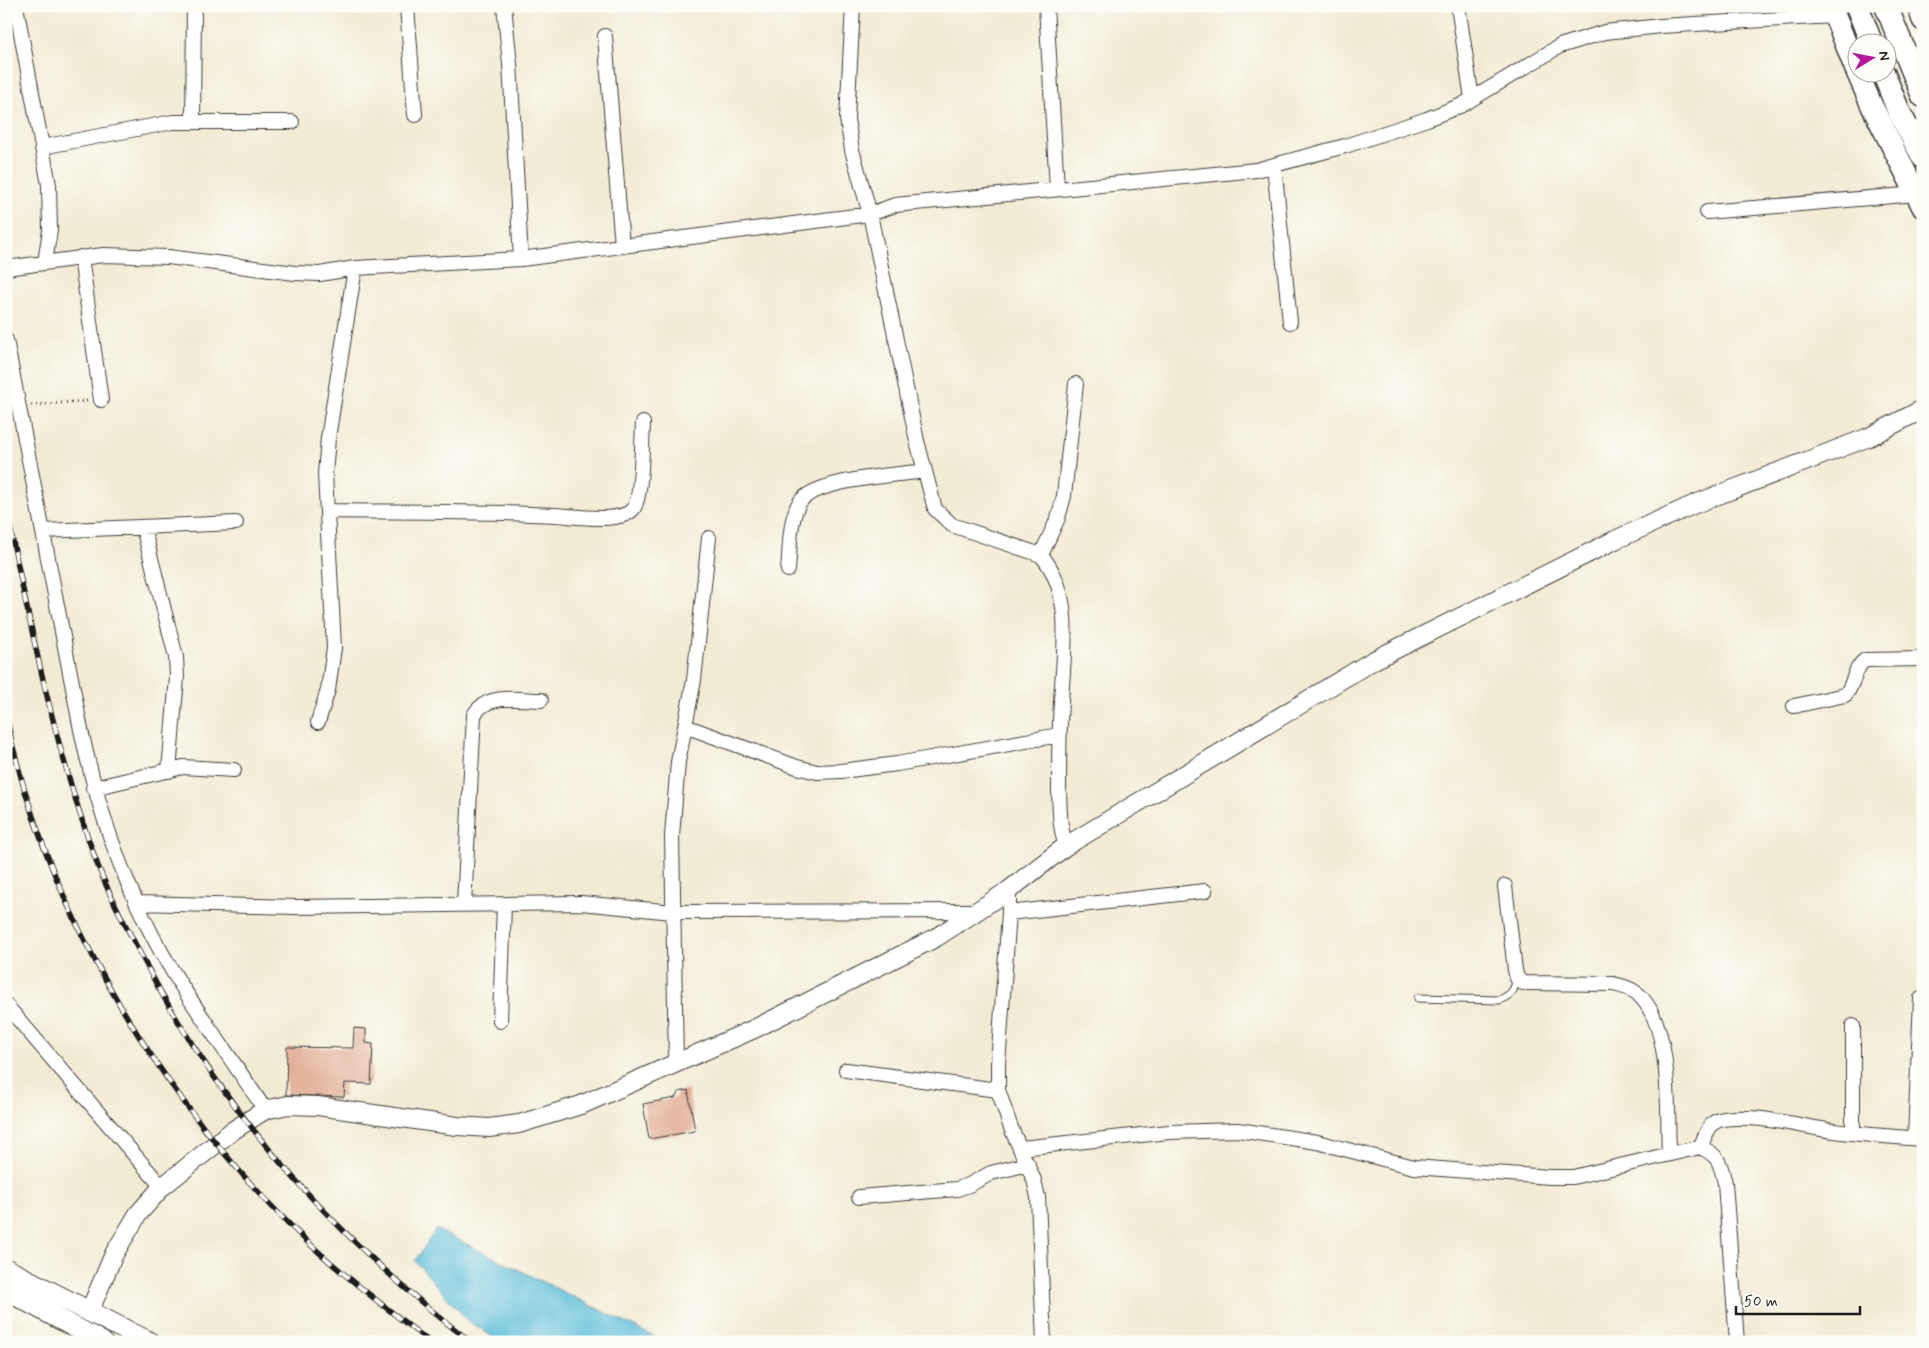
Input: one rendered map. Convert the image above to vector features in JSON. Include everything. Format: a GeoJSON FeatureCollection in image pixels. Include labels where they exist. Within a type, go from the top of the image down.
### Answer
{"type":"FeatureCollection","features":[{"type":"Feature","properties":{"kind":"highway"},"geometry":{"type":"LineString","coordinates":[[1856,6],[1867,32]]}},
{"type":"Feature","properties":{"kind":"highway"},"geometry":{"type":"LineString","coordinates":[[1886,6],[1923,96]]}},
{"type":"Feature","properties":{"kind":"highway"},"geometry":{"type":"LineString","coordinates":[[1887,82],[1899,112],[1923,157]]}},
{"type":"Feature","properties":{"kind":"main road"},"geometry":{"type":"LineString","coordinates":[[1918,6],[1923,20]]}},
{"type":"Feature","properties":{"kind":"main road"},"geometry":{"type":"LineString","coordinates":[[1832,11],[1846,45]]}},
{"type":"Feature","properties":{"kind":"main road"},"geometry":{"type":"LineString","coordinates":[[1862,82],[1920,200]]}},
{"type":"Feature","properties":{"kind":"main road"},"geometry":{"type":"LineString","coordinates":[[6,1269],[90,1310],[149,1342]]}},
{"type":"Feature","properties":{"kind":"main road"},"geometry":{"type":"LineString","coordinates":[[6,1290],[102,1342]]}},
{"type":"Feature","properties":{"kind":"street"},"geometry":{"type":"LineString","coordinates":[[16,6],[51,207],[50,230],[45,262]]}},
{"type":"Feature","properties":{"kind":"street"},"geometry":{"type":"LineString","coordinates":[[193,121],[194,6]]}},
{"type":"Feature","properties":{"kind":"street"},"geometry":{"type":"LineString","coordinates":[[407,6],[415,115]]}},
{"type":"Feature","properties":{"kind":"street"},"geometry":{"type":"LineString","coordinates":[[504,6],[510,64],[521,259]]}},
{"type":"Feature","properties":{"kind":"street"},"geometry":{"type":"LineString","coordinates":[[854,6],[847,119],[852,150],[870,214],[925,471],[935,509],[952,524],[1041,555],[1050,565],[1060,591],[1064,623],[1059,735],[1060,830],[1066,846]]}},
{"type":"Feature","properties":{"kind":"street"},"geometry":{"type":"LineString","coordinates":[[1046,6],[1057,188]]}},
{"type":"Feature","properties":{"kind":"street"},"geometry":{"type":"LineString","coordinates":[[1458,6],[1472,99]]}},
{"type":"Feature","properties":{"kind":"street"},"geometry":{"type":"LineString","coordinates":[[6,268],[103,255],[168,257],[295,273],[320,274],[355,268],[521,259],[870,214],[895,205],[1256,170],[1345,146],[1427,119],[1472,99],[1560,46],[1605,32],[1832,11]]}},
{"type":"Feature","properties":{"kind":"street"},"geometry":{"type":"LineString","coordinates":[[605,36],[622,246]]}},
{"type":"Feature","properties":{"kind":"street"},"geometry":{"type":"LineString","coordinates":[[42,147],[148,125],[193,121],[292,122]]}},
{"type":"Feature","properties":{"kind":"street"},"geometry":{"type":"LineString","coordinates":[[1274,165],[1290,322]]}},
{"type":"Feature","properties":{"kind":"street"},"geometry":{"type":"LineString","coordinates":[[1707,212],[1920,200]]}},
{"type":"Feature","properties":{"kind":"street"},"geometry":{"type":"LineString","coordinates":[[81,258],[100,400]]}},
{"type":"Feature","properties":{"kind":"street"},"geometry":{"type":"LineString","coordinates":[[318,722],[328,690],[334,648],[325,474],[328,438],[355,268]]}},
{"type":"Feature","properties":{"kind":"street"},"geometry":{"type":"LineString","coordinates":[[6,340],[17,406],[93,788],[113,848],[145,922],[179,979],[265,1110]]}},
{"type":"Feature","properties":{"kind":"street"},"geometry":{"type":"LineString","coordinates":[[1041,555],[1058,518],[1064,496],[1076,384]]}},
{"type":"Feature","properties":{"kind":"street"},"geometry":{"type":"LineString","coordinates":[[90,1310],[126,1230],[162,1187],[232,1131],[265,1110],[288,1105],[318,1106],[457,1126],[489,1128],[519,1124],[556,1115],[754,1029],[937,937],[1008,890],[1066,846],[1391,651],[1614,540],[1695,504],[1869,437],[1923,409]]}},
{"type":"Feature","properties":{"kind":"street"},"geometry":{"type":"LineString","coordinates":[[327,511],[519,513],[609,518],[627,515],[634,509],[638,496],[643,423]]}},
{"type":"Feature","properties":{"kind":"street"},"geometry":{"type":"LineString","coordinates":[[788,570],[793,526],[798,504],[808,494],[826,486],[925,471]]}},
{"type":"Feature","properties":{"kind":"street"},"geometry":{"type":"LineString","coordinates":[[43,531],[236,523]]}},
{"type":"Feature","properties":{"kind":"street"},"geometry":{"type":"LineString","coordinates":[[143,527],[176,657],[177,677],[169,771]]}},
{"type":"Feature","properties":{"kind":"street"},"geometry":{"type":"LineString","coordinates":[[676,1063],[672,836],[678,762],[694,680],[709,538]]}},
{"type":"Feature","properties":{"kind":"street"},"geometry":{"type":"LineString","coordinates":[[1794,706],[1845,695],[1854,683],[1859,664],[1865,660],[1923,659]]}},
{"type":"Feature","properties":{"kind":"street"},"geometry":{"type":"LineString","coordinates":[[464,905],[474,715],[486,701],[541,700]]}},
{"type":"Feature","properties":{"kind":"street"},"geometry":{"type":"LineString","coordinates":[[685,726],[797,767],[817,772],[841,772],[897,764],[1059,735]]}},
{"type":"Feature","properties":{"kind":"street"},"geometry":{"type":"LineString","coordinates":[[93,788],[183,767],[234,770]]}},
{"type":"Feature","properties":{"kind":"street"},"geometry":{"type":"LineString","coordinates":[[1505,886],[1517,978],[1523,983],[1532,985],[1613,984],[1627,987],[1638,994],[1650,1009],[1658,1029],[1664,1055],[1669,1154]]}},
{"type":"Feature","properties":{"kind":"street"},"geometry":{"type":"LineString","coordinates":[[1008,890],[1009,913],[998,1064],[998,1090],[1034,1180],[1039,1211],[1044,1342]]}},
{"type":"Feature","properties":{"kind":"street"},"geometry":{"type":"LineString","coordinates":[[1009,913],[1204,891]]}},
{"type":"Feature","properties":{"kind":"street"},"geometry":{"type":"LineString","coordinates":[[137,903],[296,906],[581,903],[673,912],[974,911]]}},
{"type":"Feature","properties":{"kind":"street"},"geometry":{"type":"LineString","coordinates":[[500,1021],[504,904]]}},
{"type":"Feature","properties":{"kind":"street"},"geometry":{"type":"LineString","coordinates":[[1700,1147],[1709,1127],[1718,1120],[1735,1119],[1773,1121],[1853,1133],[1919,1139],[1921,1000]]}},
{"type":"Feature","properties":{"kind":"street"},"geometry":{"type":"LineString","coordinates":[[6,1005],[162,1187]]}},
{"type":"Feature","properties":{"kind":"street"},"geometry":{"type":"LineString","coordinates":[[1852,1026],[1853,1133]]}},
{"type":"Feature","properties":{"kind":"street"},"geometry":{"type":"LineString","coordinates":[[846,1070],[998,1090]]}},
{"type":"Feature","properties":{"kind":"street"},"geometry":{"type":"LineString","coordinates":[[1021,1148],[1169,1132],[1238,1130],[1307,1140],[1414,1167],[1550,1178],[1573,1177],[1700,1147],[1713,1153],[1720,1162],[1725,1184],[1737,1342]]}},
{"type":"Feature","properties":{"kind":"street"},"geometry":{"type":"LineString","coordinates":[[859,1197],[957,1188],[969,1185],[991,1173],[1028,1164]]}},
{"type":"Feature","properties":{"kind":"lane"},"geometry":{"type":"LineString","coordinates":[[1418,998],[1499,1000],[1509,996],[1514,990],[1517,978]]}},
{"type":"Feature","properties":{"kind":"path"},"geometry":{"type":"LineString","coordinates":[[17,406],[100,400]]}},
{"type":"Feature","properties":{"kind":"water"},"geometry":{"type":"Polygon","coordinates":[[[436,1229],[665,1342],[501,1342],[467,1320],[415,1261],[436,1229]]]}},
{"type":"Feature","properties":{"kind":"building"},"geometry":{"type":"Polygon","coordinates":[[[354,1028],[366,1029],[366,1043],[373,1044],[371,1084],[345,1083],[344,1097],[286,1095],[287,1047],[353,1048],[354,1028]]]}},
{"type":"Feature","properties":{"kind":"building"},"geometry":{"type":"Polygon","coordinates":[[[688,1090],[695,1131],[649,1139],[643,1104],[675,1098],[679,1092],[688,1090]]]}},
{"type":"Feature","properties":{"kind":"railway"},"geometry":{"type":"LineString","coordinates":[[6,508],[45,689],[83,822],[98,866],[113,900],[172,1012],[206,1066],[244,1118],[284,1167],[372,1259],[471,1342]]}},
{"type":"Feature","properties":{"kind":"railway"},"geometry":{"type":"LineString","coordinates":[[6,715],[24,786],[48,857],[78,926],[113,993],[153,1058],[197,1119],[245,1177],[295,1230],[344,1274],[430,1342]]}}]}
